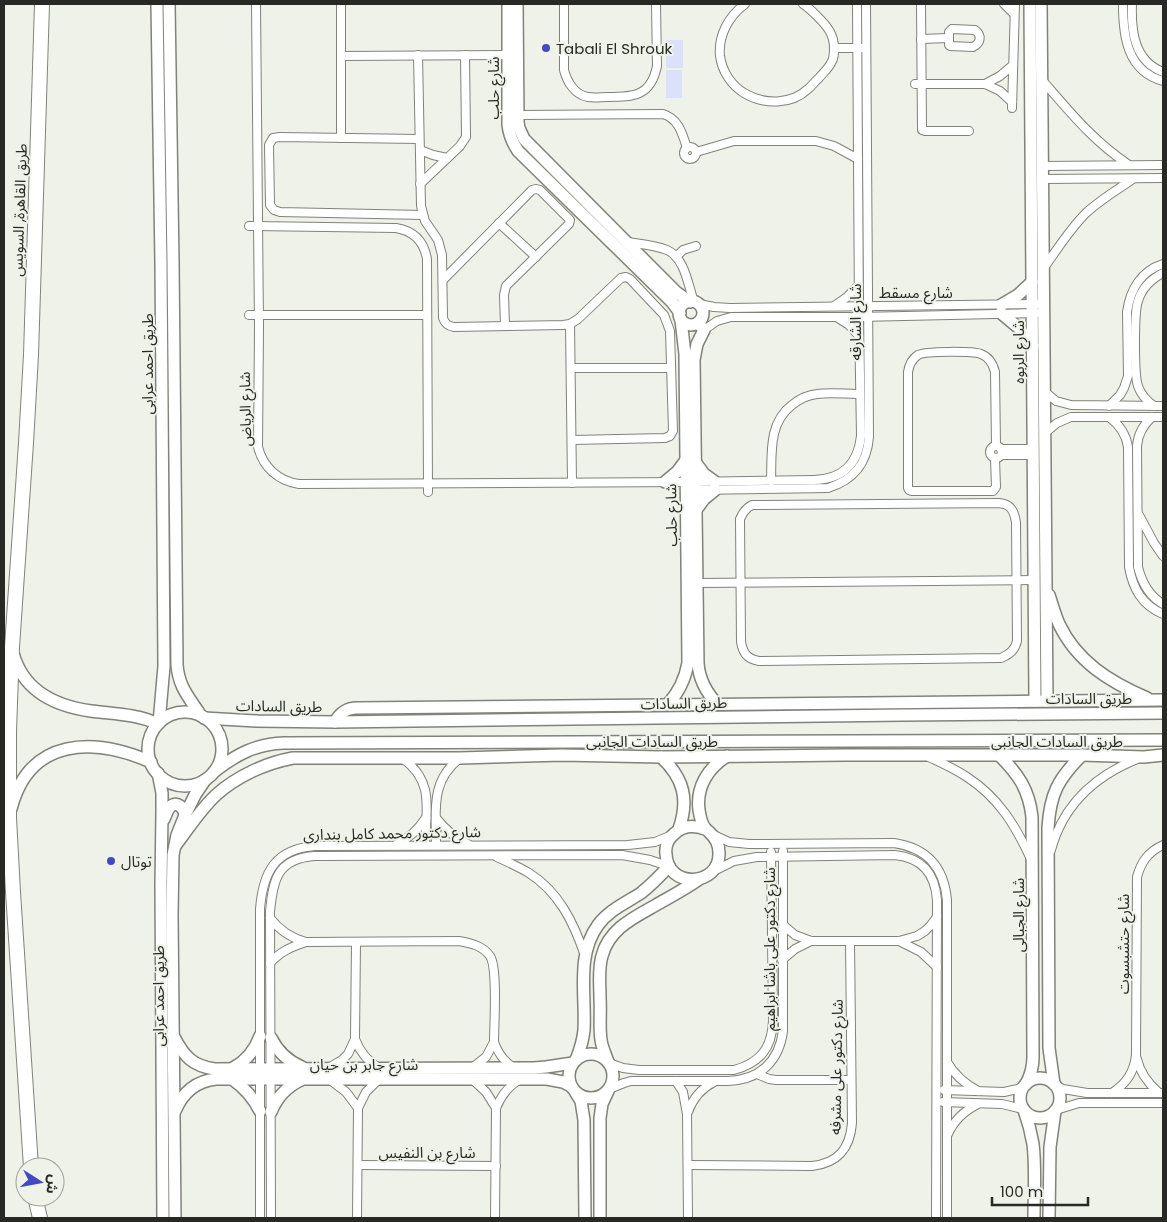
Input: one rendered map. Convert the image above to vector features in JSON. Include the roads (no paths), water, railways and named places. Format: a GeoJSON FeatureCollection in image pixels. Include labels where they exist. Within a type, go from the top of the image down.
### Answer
{"type":"FeatureCollection","features":[{"type":"Feature","properties":{"kind":"highway","name":"طريق القاهرة, السويس"},"geometry":{"type":"LineString","coordinates":[[30,1157],[9,818],[9,731],[12,647],[30,373],[42,4]]}},
{"type":"Feature","properties":{"kind":"street","name":"طريق احمد عرابى"},"geometry":{"type":"LineString","coordinates":[[158,4],[161,263],[170,620],[180,680],[186,694],[202,717]]}},
{"type":"Feature","properties":{"kind":"street","name":"طريق احمد عرابى"},"geometry":{"type":"LineString","coordinates":[[159,724],[170,620],[174,262],[169,4]]}},
{"type":"Feature","properties":{"kind":"street","name":"شارع الرياض"},"geometry":{"type":"LineString","coordinates":[[256,4],[253,226],[258,315],[258,447],[263,460],[274,474],[286,481],[299,484],[665,482],[691,486]]}},
{"type":"Feature","properties":{"kind":"street"},"geometry":{"type":"LineString","coordinates":[[340,138],[341,4]]}},
{"type":"Feature","properties":{"kind":"street","name":"شارع حلب"},"geometry":{"type":"LineString","coordinates":[[508,4],[508,124],[514,145],[672,302],[681,316],[691,461]]}},
{"type":"Feature","properties":{"kind":"street","name":"شارع حلب"},"geometry":{"type":"LineString","coordinates":[[517,4],[518,115],[520,134],[527,144],[676,292],[694,302]]}},
{"type":"Feature","properties":{"kind":"street"},"geometry":{"type":"LineString","coordinates":[[564,4],[564,70],[566,77],[575,90],[588,97],[628,97],[636,95],[651,83],[657,66],[656,4]]}},
{"type":"Feature","properties":{"kind":"street"},"geometry":{"type":"LineString","coordinates":[[745,4],[732,16],[724,28],[720,42],[720,56],[724,70],[731,82],[739,90],[761,100],[774,102],[786,100],[808,90],[827,69],[834,55],[834,40],[828,26],[803,4]]}},
{"type":"Feature","properties":{"kind":"street","name":"شارع الشارقه"},"geometry":{"type":"LineString","coordinates":[[715,486],[770,481],[825,480],[843,472],[851,464],[860,446],[857,4]]}},
{"type":"Feature","properties":{"kind":"street","name":"شارع الشارقه"},"geometry":{"type":"LineString","coordinates":[[691,486],[828,488],[838,485],[855,474],[866,457],[869,442],[866,4]]}},
{"type":"Feature","properties":{"kind":"street"},"geometry":{"type":"LineString","coordinates":[[921,4],[918,84],[922,128],[923,130],[969,131]]}},
{"type":"Feature","properties":{"kind":"street"},"geometry":{"type":"LineString","coordinates":[[1004,4],[1014,14]]}},
{"type":"Feature","properties":{"kind":"street"},"geometry":{"type":"LineString","coordinates":[[918,84],[984,84],[1000,91],[1012,105],[1015,4]]}},
{"type":"Feature","properties":{"kind":"street","name":"شارع الربوه"},"geometry":{"type":"LineString","coordinates":[[1030,4],[1042,80],[1043,269],[1033,346],[1034,580],[1041,650]]}},
{"type":"Feature","properties":{"kind":"street","name":"شارع الربوه"},"geometry":{"type":"LineString","coordinates":[[1041,4],[1036,39],[1032,282],[1038,308],[1045,433],[1046,586],[1041,650],[1041,701]]}},
{"type":"Feature","properties":{"kind":"street"},"geometry":{"type":"LineString","coordinates":[[1123,4],[1123,28],[1130,52],[1144,72],[1157,80],[1163,81]]}},
{"type":"Feature","properties":{"kind":"street"},"geometry":{"type":"LineString","coordinates":[[1132,4],[1132,29],[1138,48],[1151,66],[1163,72]]}},
{"type":"Feature","properties":{"kind":"street"},"geometry":{"type":"LineString","coordinates":[[921,38],[949,38]]}},
{"type":"Feature","properties":{"kind":"street"},"geometry":{"type":"LineString","coordinates":[[834,48],[867,48]]}},
{"type":"Feature","properties":{"kind":"street"},"geometry":{"type":"LineString","coordinates":[[418,55],[421,206],[425,221],[438,240],[442,255],[443,318],[447,325],[454,327],[570,324],[578,319],[620,278],[628,278],[658,308],[668,322],[670,331],[673,431],[670,436],[665,438],[572,440]]}},
{"type":"Feature","properties":{"kind":"street"},"geometry":{"type":"LineString","coordinates":[[420,184],[463,143],[466,137],[465,55]]}},
{"type":"Feature","properties":{"kind":"street"},"geometry":{"type":"LineString","coordinates":[[341,56],[508,55]]}},
{"type":"Feature","properties":{"kind":"street"},"geometry":{"type":"LineString","coordinates":[[984,84],[1000,76],[1013,65]]}},
{"type":"Feature","properties":{"kind":"street"},"geometry":{"type":"LineString","coordinates":[[1042,80],[1095,139],[1129,165]]}},
{"type":"Feature","properties":{"kind":"street"},"geometry":{"type":"LineString","coordinates":[[518,115],[663,114],[677,123],[687,148],[694,148],[696,152],[734,141],[816,141],[834,146],[858,159]]}},
{"type":"Feature","properties":{"kind":"street"},"geometry":{"type":"LineString","coordinates":[[419,139],[276,137],[270,141],[269,145],[270,205],[274,210],[280,212],[423,215]]}},
{"type":"Feature","properties":{"kind":"street"},"geometry":{"type":"LineString","coordinates":[[420,150],[447,158]]}},
{"type":"Feature","properties":{"kind":"street"},"geometry":{"type":"LineString","coordinates":[[1042,166],[1163,165]]}},
{"type":"Feature","properties":{"kind":"street"},"geometry":{"type":"LineString","coordinates":[[1043,180],[1163,178]]}},
{"type":"Feature","properties":{"kind":"street"},"geometry":{"type":"LineString","coordinates":[[1043,269],[1087,213],[1098,203],[1133,179]]}},
{"type":"Feature","properties":{"kind":"street"},"geometry":{"type":"LineString","coordinates":[[443,280],[532,190],[536,188],[540,190],[570,222],[508,284],[505,289],[505,326]]}},
{"type":"Feature","properties":{"kind":"street"},"geometry":{"type":"LineString","coordinates":[[499,222],[536,257]]}},
{"type":"Feature","properties":{"kind":"street"},"geometry":{"type":"LineString","coordinates":[[253,226],[396,228],[411,232],[422,244],[426,259],[428,492]]}},
{"type":"Feature","properties":{"kind":"street"},"geometry":{"type":"LineString","coordinates":[[625,242],[665,249],[676,257],[682,267],[694,302],[703,310],[701,327],[685,324],[681,316],[682,307],[687,302],[694,302]]}},
{"type":"Feature","properties":{"kind":"street"},"geometry":{"type":"LineString","coordinates":[[676,257],[684,250],[696,246]]}},
{"type":"Feature","properties":{"kind":"street"},"geometry":{"type":"LineString","coordinates":[[161,263],[174,262]]}},
{"type":"Feature","properties":{"kind":"street"},"geometry":{"type":"LineString","coordinates":[[1109,406],[1124,388],[1128,376],[1128,302],[1136,284],[1142,277],[1150,270],[1163,264]]}},
{"type":"Feature","properties":{"kind":"street"},"geometry":{"type":"LineString","coordinates":[[1154,406],[1142,395],[1138,388],[1136,377],[1136,309],[1138,300],[1147,285],[1163,274]]}},
{"type":"Feature","properties":{"kind":"street"},"geometry":{"type":"LineString","coordinates":[[1032,282],[1001,309],[1033,346]]}},
{"type":"Feature","properties":{"kind":"street"},"geometry":{"type":"LineString","coordinates":[[834,306],[859,285]]}},
{"type":"Feature","properties":{"kind":"street","name":"شارع مسقط"},"geometry":{"type":"LineString","coordinates":[[694,302],[722,308],[868,306],[1001,309]]}},
{"type":"Feature","properties":{"kind":"street","name":"شارع مسقط"},"geometry":{"type":"LineString","coordinates":[[701,327],[731,317],[859,317],[1038,308]]}},
{"type":"Feature","properties":{"kind":"street"},"geometry":{"type":"LineString","coordinates":[[249,315],[427,315]]}},
{"type":"Feature","properties":{"kind":"street"},"geometry":{"type":"LineString","coordinates":[[836,317],[849,325],[859,336]]}},
{"type":"Feature","properties":{"kind":"street"},"geometry":{"type":"LineString","coordinates":[[570,324],[572,483]]}},
{"type":"Feature","properties":{"kind":"street","name":"شارع حلب"},"geometry":{"type":"LineString","coordinates":[[668,704],[684,681],[688,663],[694,355],[701,327]]}},
{"type":"Feature","properties":{"kind":"street"},"geometry":{"type":"LineString","coordinates":[[974,352],[988,358],[995,372],[998,452],[996,487],[992,491],[909,490],[908,372],[910,363],[916,357],[925,353],[974,352]]}},
{"type":"Feature","properties":{"kind":"street"},"geometry":{"type":"LineString","coordinates":[[571,368],[671,368]]}},
{"type":"Feature","properties":{"kind":"street"},"geometry":{"type":"LineString","coordinates":[[1124,388],[1131,390],[1138,388]]}},
{"type":"Feature","properties":{"kind":"street"},"geometry":{"type":"LineString","coordinates":[[1044,391],[1056,401],[1071,405],[1163,406]]}},
{"type":"Feature","properties":{"kind":"street"},"geometry":{"type":"LineString","coordinates":[[770,481],[772,440],[775,427],[790,406],[797,401],[814,395],[860,394]]}},
{"type":"Feature","properties":{"kind":"street"},"geometry":{"type":"LineString","coordinates":[[1071,405],[1069,411],[1071,418]]}},
{"type":"Feature","properties":{"kind":"street"},"geometry":{"type":"LineString","coordinates":[[1109,417],[1122,428],[1128,447],[1129,567],[1131,578],[1135,590],[1142,600],[1151,608],[1163,614]]}},
{"type":"Feature","properties":{"kind":"street"},"geometry":{"type":"LineString","coordinates":[[1152,417],[1142,428],[1137,446],[1138,567],[1144,586],[1150,594],[1163,604]]}},
{"type":"Feature","properties":{"kind":"street"},"geometry":{"type":"LineString","coordinates":[[1045,433],[1057,423],[1071,418],[1163,417]]}},
{"type":"Feature","properties":{"kind":"street"},"geometry":{"type":"LineString","coordinates":[[1126,436],[1132,433],[1139,435]]}},
{"type":"Feature","properties":{"kind":"street"},"geometry":{"type":"LineString","coordinates":[[998,452],[1033,452]]}},
{"type":"Feature","properties":{"kind":"street"},"geometry":{"type":"LineString","coordinates":[[665,482],[691,461],[715,486],[696,510]]}},
{"type":"Feature","properties":{"kind":"street","name":"شارع حلب"},"geometry":{"type":"LineString","coordinates":[[691,486],[696,510],[699,672],[705,689],[717,704]]}},
{"type":"Feature","properties":{"kind":"street"},"geometry":{"type":"LineString","coordinates":[[1006,504],[1012,508],[1015,514],[1016,580],[1016,646],[1013,651],[1001,658],[752,660],[743,651],[741,642],[740,519],[742,512],[752,505],[1006,504]]}},
{"type":"Feature","properties":{"kind":"street"},"geometry":{"type":"LineString","coordinates":[[1138,512],[1163,556]]}},
{"type":"Feature","properties":{"kind":"street"},"geometry":{"type":"LineString","coordinates":[[697,583],[1034,580]]}},
{"type":"Feature","properties":{"kind":"street"},"geometry":{"type":"LineString","coordinates":[[1046,586],[1059,624],[1076,651],[1093,668],[1113,682],[1151,700]]}},
{"type":"Feature","properties":{"kind":"street"},"geometry":{"type":"LineString","coordinates":[[12,647],[19,669],[25,679],[33,688],[53,701],[76,709],[135,717],[159,724]]}},
{"type":"Feature","properties":{"kind":"street"},"geometry":{"type":"LineString","coordinates":[[1110,700],[1111,714]]}},
{"type":"Feature","properties":{"kind":"street"},"geometry":{"type":"LineString","coordinates":[[335,722],[341,713],[351,708],[1163,700]]}},
{"type":"Feature","properties":{"kind":"street"},"geometry":{"type":"LineString","coordinates":[[961,714],[979,702]]}},
{"type":"Feature","properties":{"kind":"street"},"geometry":{"type":"LineString","coordinates":[[797,703],[806,708],[813,716],[830,703]]}},
{"type":"Feature","properties":{"kind":"street"},"geometry":{"type":"LineString","coordinates":[[215,771],[221,756],[220,739],[213,725],[194,713],[170,716],[159,724],[150,742],[151,762],[158,773],[169,782],[182,786],[196,784],[205,780],[236,756],[256,748],[277,744],[1163,740]]}},
{"type":"Feature","properties":{"kind":"street","name":"طريق السادات"},"geometry":{"type":"LineString","coordinates":[[202,717],[258,721],[335,722],[1163,713]]}},
{"type":"Feature","properties":{"kind":"street"},"geometry":{"type":"LineString","coordinates":[[780,755],[798,741]]}},
{"type":"Feature","properties":{"kind":"street"},"geometry":{"type":"LineString","coordinates":[[825,741],[845,755]]}},
{"type":"Feature","properties":{"kind":"street"},"geometry":{"type":"LineString","coordinates":[[330,743],[344,758]]}},
{"type":"Feature","properties":{"kind":"street"},"geometry":{"type":"LineString","coordinates":[[589,743],[602,756]]}},
{"type":"Feature","properties":{"kind":"street"},"geometry":{"type":"LineString","coordinates":[[9,818],[15,797],[25,778],[38,764],[58,752],[81,746],[98,747],[127,753],[151,762]]}},
{"type":"Feature","properties":{"kind":"street","name":"طريق السادات الجانبى"},"geometry":{"type":"LineString","coordinates":[[175,846],[207,804],[217,794],[241,777],[283,760],[303,758],[460,758],[562,755],[661,757],[780,755],[1163,756]]}},
{"type":"Feature","properties":{"kind":"street","name":"شارع الجبالى"},"geometry":{"type":"LineString","coordinates":[[999,755],[1019,778],[1026,790],[1031,805],[1032,817],[1033,1057],[1029,1078],[1025,1084]]}},
{"type":"Feature","properties":{"kind":"street","name":"شارع الجبالى"},"geometry":{"type":"LineString","coordinates":[[1054,1084],[1049,1048],[1049,811],[1060,781],[1082,755]]}},
{"type":"Feature","properties":{"kind":"street"},"geometry":{"type":"LineString","coordinates":[[712,872],[720,856],[719,848],[716,840],[701,820],[698,802],[702,784],[712,767],[728,756]]}},
{"type":"Feature","properties":{"kind":"street"},"geometry":{"type":"LineString","coordinates":[[927,756],[965,776],[989,795],[1010,818],[1033,863]]}},
{"type":"Feature","properties":{"kind":"street"},"geometry":{"type":"LineString","coordinates":[[661,757],[670,764],[681,783],[685,806],[683,818],[665,850],[668,866],[682,878],[699,880]]}},
{"type":"Feature","properties":{"kind":"street"},"geometry":{"type":"LineString","coordinates":[[1048,862],[1062,822],[1088,788],[1124,764],[1144,757]]}},
{"type":"Feature","properties":{"kind":"street"},"geometry":{"type":"LineString","coordinates":[[402,758],[417,771],[426,790],[425,845]]}},
{"type":"Feature","properties":{"kind":"street"},"geometry":{"type":"LineString","coordinates":[[436,845],[437,791],[448,769],[460,758]]}},
{"type":"Feature","properties":{"kind":"street","name":"طريق احمد عرابى"},"geometry":{"type":"LineString","coordinates":[[158,773],[162,793],[173,1035],[174,1114],[169,1182],[163,1218]]}},
{"type":"Feature","properties":{"kind":"street","name":"طريق احمد عرابى"},"geometry":{"type":"LineString","coordinates":[[175,1218],[169,1182],[166,905],[177,835],[195,794],[205,780]]}},
{"type":"Feature","properties":{"kind":"street"},"geometry":{"type":"LineString","coordinates":[[162,825],[167,811],[172,805],[180,805],[185,815]]}},
{"type":"Feature","properties":{"kind":"street"},"geometry":{"type":"LineString","coordinates":[[395,845],[416,831],[426,817]]}},
{"type":"Feature","properties":{"kind":"street"},"geometry":{"type":"LineString","coordinates":[[436,818],[451,834],[470,845]]}},
{"type":"Feature","properties":{"kind":"street"},"geometry":{"type":"LineString","coordinates":[[675,832],[692,826],[739,844],[894,843],[914,848],[931,860],[938,868],[946,887],[947,900],[947,1218]]}},
{"type":"Feature","properties":{"kind":"street","name":"شارع دكتور محمد كامل بندارى"},"geometry":{"type":"LineString","coordinates":[[265,1112],[261,894],[269,870],[290,851],[306,846],[331,845],[628,845],[655,842],[675,832]]}},
{"type":"Feature","properties":{"kind":"street"},"geometry":{"type":"LineString","coordinates":[[331,845],[331,856]]}},
{"type":"Feature","properties":{"kind":"street","name":"شارع دكتور على باشا ابراهيم"},"geometry":{"type":"LineString","coordinates":[[608,1062],[624,1068],[639,1070],[734,1070],[743,1068],[759,1058],[770,1041],[773,1026],[771,845]]}},
{"type":"Feature","properties":{"kind":"street","name":"شارع دكتور على باشا ابراهيم"},"geometry":{"type":"LineString","coordinates":[[608,1090],[631,1081],[736,1081],[757,1074],[775,1057],[783,1032],[783,845]]}},
{"type":"Feature","properties":{"kind":"street","name":"شارع حتشبسوت"},"geometry":{"type":"LineString","coordinates":[[1112,1092],[1126,1081],[1132,1073],[1135,1064],[1137,877],[1143,861],[1156,848],[1163,845]]}},
{"type":"Feature","properties":{"kind":"street","name":"شارع دكتور محمد كامل بندارى"},"geometry":{"type":"LineString","coordinates":[[265,1037],[270,963],[271,898],[275,880],[280,872],[294,860],[304,857],[331,856],[622,855],[650,860],[668,866]]}},
{"type":"Feature","properties":{"kind":"street"},"geometry":{"type":"LineString","coordinates":[[574,1090],[581,1097],[593,1099],[604,1095],[612,1084],[613,1073],[603,1047],[601,1032],[600,968],[602,956],[611,936],[628,921],[712,872],[734,861],[746,858],[895,855],[914,859],[922,864],[933,880],[936,900],[936,1218]]}},
{"type":"Feature","properties":{"kind":"street"},"geometry":{"type":"LineString","coordinates":[[493,856],[528,873],[553,894],[572,922],[585,956]]}},
{"type":"Feature","properties":{"kind":"street"},"geometry":{"type":"LineString","coordinates":[[585,1218],[584,1120],[581,1101],[574,1090],[568,1074],[580,1050],[584,1032],[585,956],[592,935],[598,925],[606,917],[650,886],[668,866]]}},
{"type":"Feature","properties":{"kind":"street"},"geometry":{"type":"LineString","coordinates":[[936,900],[947,900]]}},
{"type":"Feature","properties":{"kind":"street"},"geometry":{"type":"LineString","coordinates":[[782,924],[795,935],[811,941],[899,942],[925,932],[937,917]]}},
{"type":"Feature","properties":{"kind":"street"},"geometry":{"type":"LineString","coordinates":[[270,918],[282,931],[306,942]]}},
{"type":"Feature","properties":{"kind":"street"},"geometry":{"type":"LineString","coordinates":[[782,960],[795,948],[811,941]]}},
{"type":"Feature","properties":{"kind":"street","name":"شارع دكتور على مشرفه"},"geometry":{"type":"LineString","coordinates":[[688,1165],[818,1166],[832,1161],[842,1152],[849,1140],[852,1123],[850,941]]}},
{"type":"Feature","properties":{"kind":"street"},"geometry":{"type":"LineString","coordinates":[[270,963],[282,951],[306,942],[469,942],[484,950],[490,956],[493,963],[494,1042],[502,1058],[515,1068]]}},
{"type":"Feature","properties":{"kind":"street"},"geometry":{"type":"LineString","coordinates":[[356,942],[355,1039],[348,1054],[329,1074],[358,1108]]}},
{"type":"Feature","properties":{"kind":"street"},"geometry":{"type":"LineString","coordinates":[[899,942],[921,952],[936,967]]}},
{"type":"Feature","properties":{"kind":"street","name":"شارع جابر بن حيان"},"geometry":{"type":"LineString","coordinates":[[173,1035],[184,1055],[198,1065],[232,1074]]}},
{"type":"Feature","properties":{"kind":"street"},"geometry":{"type":"LineString","coordinates":[[260,1218],[265,1112],[303,1074],[265,1037],[257,1043],[232,1074],[265,1112],[271,1218]]}},
{"type":"Feature","properties":{"kind":"street"},"geometry":{"type":"LineString","coordinates":[[355,1039],[362,1053],[379,1074],[366,1092],[358,1108],[357,1218]]}},
{"type":"Feature","properties":{"kind":"street"},"geometry":{"type":"LineString","coordinates":[[494,1042],[486,1057],[472,1074],[496,1108]]}},
{"type":"Feature","properties":{"kind":"street"},"geometry":{"type":"LineString","coordinates":[[765,1050],[775,1057]]}},
{"type":"Feature","properties":{"kind":"street"},"geometry":{"type":"LineString","coordinates":[[574,1061],[586,1054],[592,1054],[604,1058],[608,1062]]}},
{"type":"Feature","properties":{"kind":"street","name":"شارع حتشبسوت"},"geometry":{"type":"LineString","coordinates":[[1136,1054],[1138,1066],[1143,1076],[1150,1085],[1161,1093]]}},
{"type":"Feature","properties":{"kind":"street","name":"شارع جابر بن حيان"},"geometry":{"type":"LineString","coordinates":[[472,1074],[515,1068],[546,1067],[574,1061]]}},
{"type":"Feature","properties":{"kind":"street"},"geometry":{"type":"LineString","coordinates":[[947,1061],[964,1083],[980,1092]]}},
{"type":"Feature","properties":{"kind":"street","name":"شارع جابر بن حيان"},"geometry":{"type":"LineString","coordinates":[[174,1114],[183,1096],[195,1085],[232,1074],[472,1074],[555,1080],[574,1090]]}},
{"type":"Feature","properties":{"kind":"street"},"geometry":{"type":"LineString","coordinates":[[757,1074],[776,1080],[851,1080]]}},
{"type":"Feature","properties":{"kind":"street"},"geometry":{"type":"LineString","coordinates":[[936,1090],[1010,1092],[1034,1078],[1045,1078],[1063,1089],[1079,1092],[1161,1093]]}},
{"type":"Feature","properties":{"kind":"street"},"geometry":{"type":"LineString","coordinates":[[495,1218],[496,1108],[505,1091],[521,1079]]}},
{"type":"Feature","properties":{"kind":"street"},"geometry":{"type":"LineString","coordinates":[[676,1080],[684,1092],[688,1114],[688,1218]]}},
{"type":"Feature","properties":{"kind":"street"},"geometry":{"type":"LineString","coordinates":[[688,1114],[691,1105],[701,1090],[716,1080]]}},
{"type":"Feature","properties":{"kind":"street"},"geometry":{"type":"LineString","coordinates":[[1025,1084],[1020,1094],[1020,1099],[1033,1143],[1034,1218]]}},
{"type":"Feature","properties":{"kind":"street"},"geometry":{"type":"LineString","coordinates":[[936,1101],[1002,1104],[1024,1110],[1039,1118],[1050,1115],[1058,1105],[1059,1095],[1054,1084]]}},
{"type":"Feature","properties":{"kind":"street"},"geometry":{"type":"LineString","coordinates":[[600,1218],[600,1118],[602,1104],[608,1090]]}},
{"type":"Feature","properties":{"kind":"street"},"geometry":{"type":"LineString","coordinates":[[1055,1110],[1079,1103],[1163,1102]]}},
{"type":"Feature","properties":{"kind":"street"},"geometry":{"type":"LineString","coordinates":[[947,1139],[950,1129],[956,1120],[963,1113],[980,1103]]}},
{"type":"Feature","properties":{"kind":"street"},"geometry":{"type":"LineString","coordinates":[[1050,1218],[1050,1147],[1055,1110]]}},
{"type":"Feature","properties":{"kind":"street","name":"شارع بن النفيس"},"geometry":{"type":"LineString","coordinates":[[358,1165],[496,1166]]}},
{"type":"Feature","properties":{"kind":"place","name":"Tabali El Shrouk"},"geometry":{"type":"Point","coordinates":[546,48]}},
{"type":"Feature","properties":{"kind":"place","name":"توتال"},"geometry":{"type":"Point","coordinates":[111,861]}}]}
